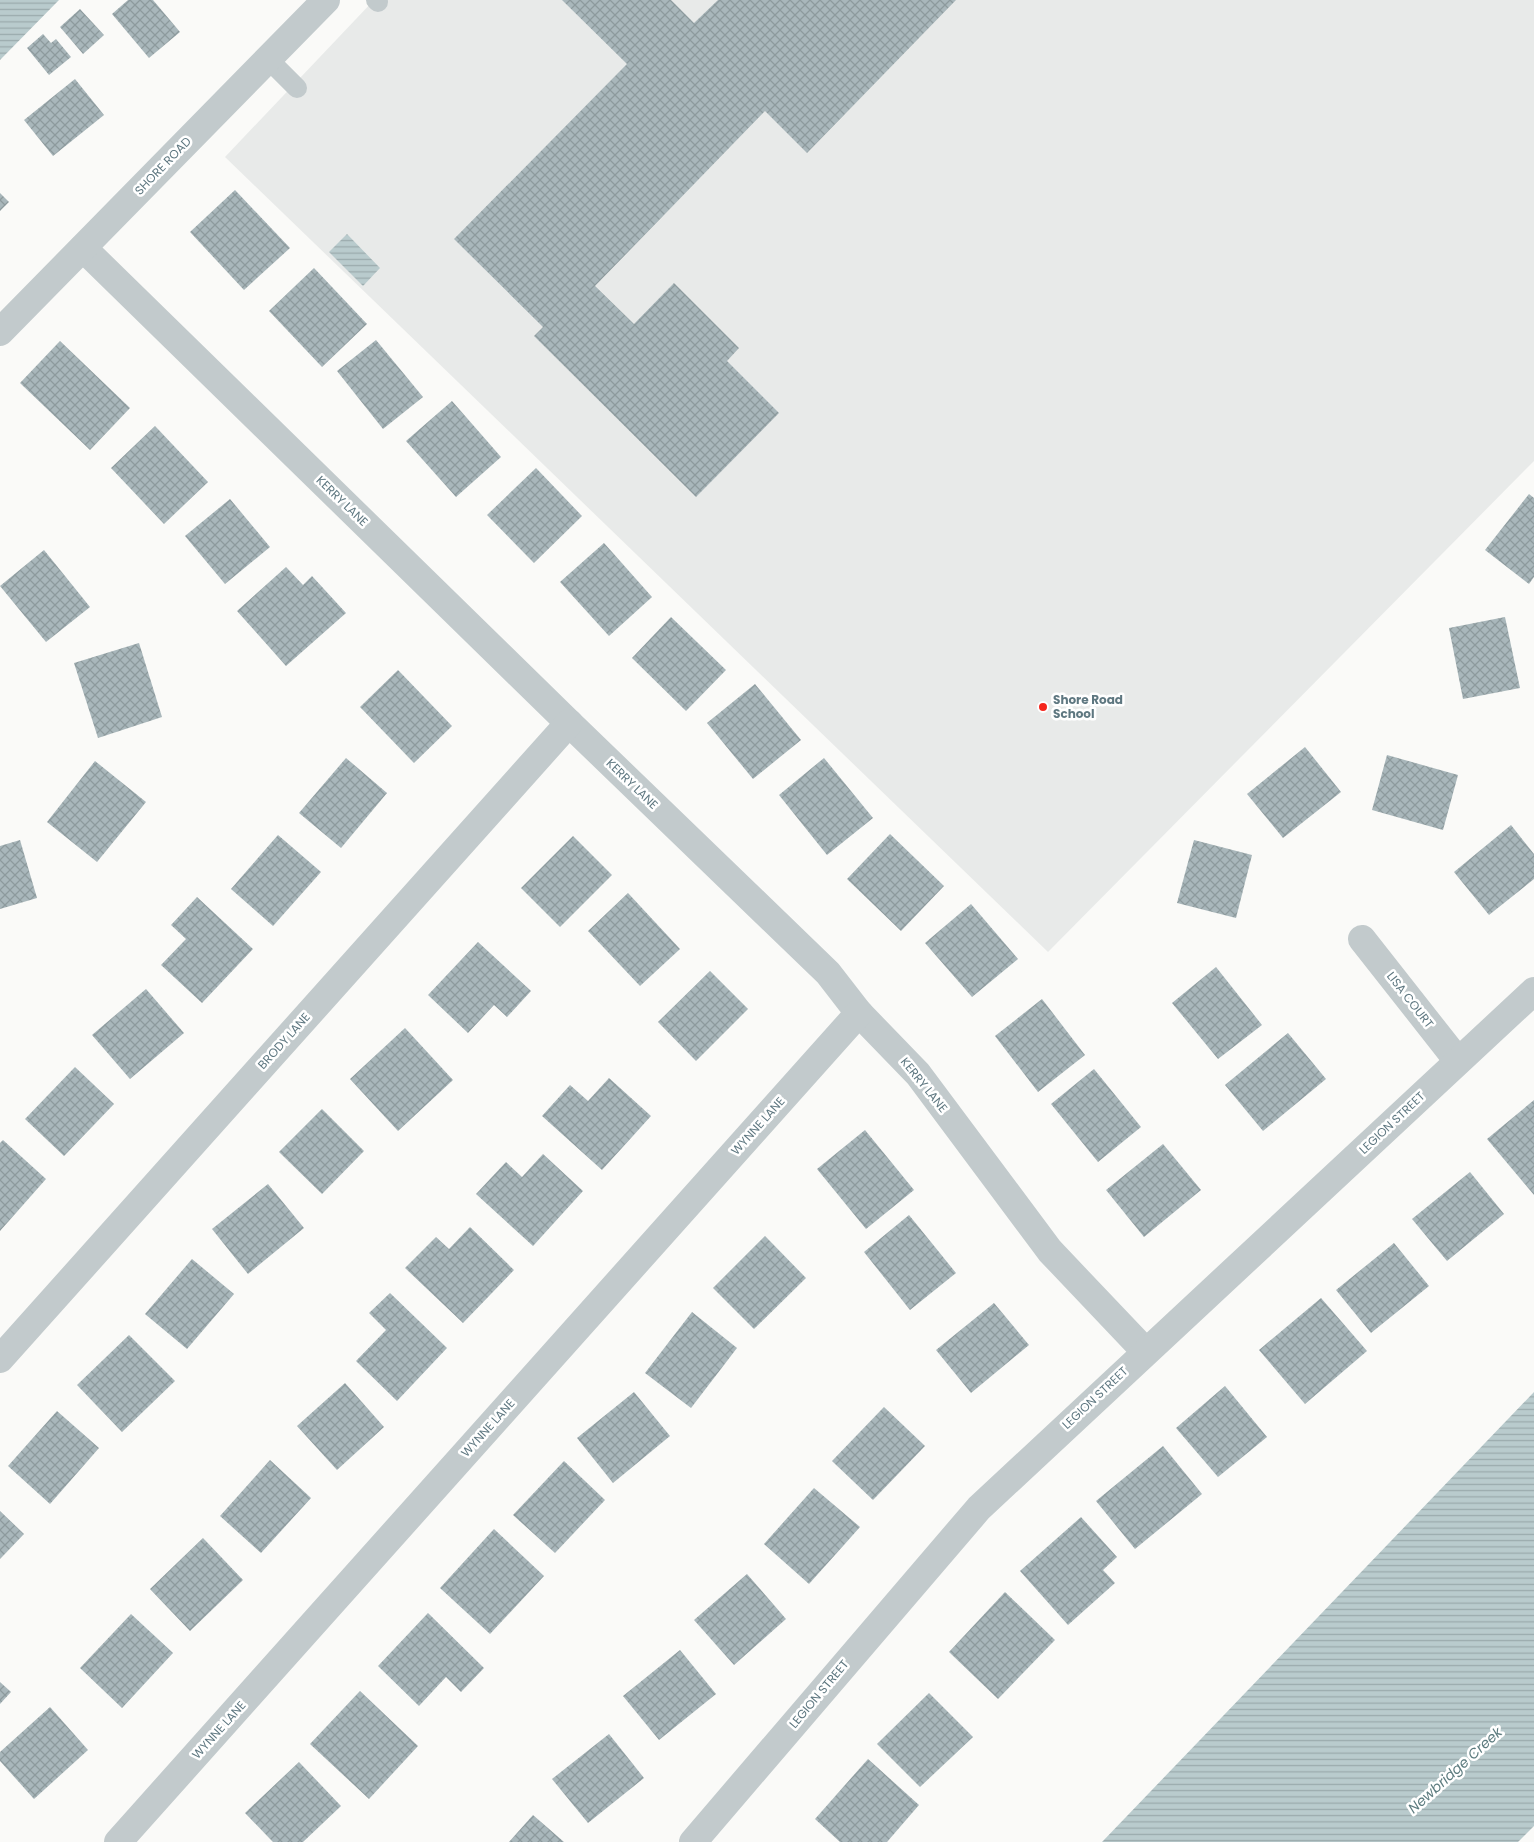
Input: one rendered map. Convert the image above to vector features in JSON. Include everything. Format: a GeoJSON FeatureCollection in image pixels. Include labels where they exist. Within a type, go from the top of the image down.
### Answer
{"type":"FeatureCollection","features":[{"type":"Feature","properties":{"kind":"street","name":"SHORE ROAD"},"geometry":{"type":"LineString","coordinates":[[0,332],[326,0]]}},
{"type":"Feature","properties":{"kind":"street","name":"KERRY LANE"},"geometry":{"type":"LineString","coordinates":[[83,248],[568,723],[828,973],[859,1013],[918,1074],[1050,1251],[1145,1351]]}},
{"type":"Feature","properties":{"kind":"street","name":"BRODY LANE"},"geometry":{"type":"LineString","coordinates":[[0,1359],[568,723]]}},
{"type":"Feature","properties":{"kind":"street","name":"LISA COURT"},"geometry":{"type":"LineString","coordinates":[[1362,939],[1458,1061]]}},
{"type":"Feature","properties":{"kind":"street","name":"LEGION STREET"},"geometry":{"type":"LineString","coordinates":[[693,1842],[979,1508],[1145,1351],[1534,991]]}},
{"type":"Feature","properties":{"kind":"street","name":"WYNNE LANE"},"geometry":{"type":"LineString","coordinates":[[118,1842],[859,1013]]}},
{"type":"Feature","properties":{"kind":"lane"},"geometry":{"type":"LineString","coordinates":[[268,60],[297,88]]}},
{"type":"Feature","properties":{"kind":"shaded area","name":"Shore Road School"},"geometry":{"type":"Polygon","coordinates":[[[374,0],[1534,0],[1534,461],[1048,952],[225,157],[374,0]]]}},
{"type":"Feature","properties":{"kind":"water"},"geometry":{"type":"Polygon","coordinates":[[[0,0],[59,0],[0,60],[0,0]]]}},
{"type":"Feature","properties":{"kind":"water"},"geometry":{"type":"Polygon","coordinates":[[[347,234],[380,268],[363,286],[329,252],[347,234]]]}},
{"type":"Feature","properties":{"kind":"water","name":"Newbridge Creek"},"geometry":{"type":"Polygon","coordinates":[[[1534,1392],[1534,1826],[1518,1842],[1102,1842],[1534,1392]]]}},
{"type":"Feature","properties":{"kind":"building"},"geometry":{"type":"Polygon","coordinates":[[[128,0],[153,0],[180,32],[149,58],[112,14],[128,0]]]}},
{"type":"Feature","properties":{"kind":"building"},"geometry":{"type":"Polygon","coordinates":[[[562,0],[671,0],[694,23],[718,0],[956,0],[807,153],[765,111],[595,286],[634,324],[674,283],[739,348],[727,361],[779,413],[696,497],[534,336],[543,327],[454,239],[627,64],[562,0]]]}},
{"type":"Feature","properties":{"kind":"building"},"geometry":{"type":"Polygon","coordinates":[[[80,9],[104,35],[83,54],[60,27],[80,9]]]}},
{"type":"Feature","properties":{"kind":"building"},"geometry":{"type":"Polygon","coordinates":[[[43,34],[51,43],[56,39],[71,57],[49,75],[27,48],[43,34]]]}},
{"type":"Feature","properties":{"kind":"building"},"geometry":{"type":"Polygon","coordinates":[[[75,79],[104,115],[53,156],[24,120],[75,79]]]}},
{"type":"Feature","properties":{"kind":"building"},"geometry":{"type":"Polygon","coordinates":[[[235,190],[290,248],[244,290],[190,232],[235,190]]]}},
{"type":"Feature","properties":{"kind":"building"},"geometry":{"type":"Polygon","coordinates":[[[0,193],[9,202],[0,211],[0,193]]]}},
{"type":"Feature","properties":{"kind":"building"},"geometry":{"type":"Polygon","coordinates":[[[314,268],[367,324],[322,367],[269,311],[314,268]]]}},
{"type":"Feature","properties":{"kind":"building"},"geometry":{"type":"Polygon","coordinates":[[[376,340],[423,397],[383,429],[337,371],[376,340]]]}},
{"type":"Feature","properties":{"kind":"building"},"geometry":{"type":"Polygon","coordinates":[[[60,341],[130,408],[90,450],[20,383],[60,341]]]}},
{"type":"Feature","properties":{"kind":"building"},"geometry":{"type":"Polygon","coordinates":[[[452,401],[501,457],[456,497],[406,441],[452,401]]]}},
{"type":"Feature","properties":{"kind":"building"},"geometry":{"type":"Polygon","coordinates":[[[155,426],[208,482],[164,524],[111,468],[155,426]]]}},
{"type":"Feature","properties":{"kind":"building"},"geometry":{"type":"Polygon","coordinates":[[[536,468],[582,516],[534,563],[487,515],[536,468]]]}},
{"type":"Feature","properties":{"kind":"building"},"geometry":{"type":"Polygon","coordinates":[[[1529,494],[1534,498],[1534,577],[1529,584],[1485,550],[1529,494]]]}},
{"type":"Feature","properties":{"kind":"building"},"geometry":{"type":"Polygon","coordinates":[[[230,499],[270,547],[225,584],[185,536],[230,499]]]}},
{"type":"Feature","properties":{"kind":"building"},"geometry":{"type":"Polygon","coordinates":[[[604,543],[652,597],[609,636],[560,582],[604,543]]]}},
{"type":"Feature","properties":{"kind":"building"},"geometry":{"type":"Polygon","coordinates":[[[44,550],[90,607],[46,642],[0,586],[44,550]]]}},
{"type":"Feature","properties":{"kind":"building"},"geometry":{"type":"Polygon","coordinates":[[[286,567],[303,585],[312,576],[346,613],[286,666],[237,611],[286,567]]]}},
{"type":"Feature","properties":{"kind":"building"},"geometry":{"type":"Polygon","coordinates":[[[671,617],[726,670],[686,711],[632,658],[671,617]]]}},
{"type":"Feature","properties":{"kind":"building"},"geometry":{"type":"Polygon","coordinates":[[[1505,617],[1520,688],[1463,699],[1449,628],[1505,617]]]}},
{"type":"Feature","properties":{"kind":"building"},"geometry":{"type":"Polygon","coordinates":[[[139,643],[162,717],[98,738],[74,663],[139,643]]]}},
{"type":"Feature","properties":{"kind":"building"},"geometry":{"type":"Polygon","coordinates":[[[398,670],[452,726],[414,763],[360,707],[398,670]]]}},
{"type":"Feature","properties":{"kind":"building"},"geometry":{"type":"Polygon","coordinates":[[[755,684],[801,740],[753,779],[707,723],[755,684]]]}},
{"type":"Feature","properties":{"kind":"building"},"geometry":{"type":"Polygon","coordinates":[[[1305,747],[1341,792],[1283,838],[1247,794],[1305,747]]]}},
{"type":"Feature","properties":{"kind":"building"},"geometry":{"type":"Polygon","coordinates":[[[1387,755],[1458,775],[1443,830],[1372,810],[1387,755]]]}},
{"type":"Feature","properties":{"kind":"building"},"geometry":{"type":"Polygon","coordinates":[[[346,758],[387,793],[341,848],[299,813],[346,758]]]}},
{"type":"Feature","properties":{"kind":"building"},"geometry":{"type":"Polygon","coordinates":[[[824,758],[873,818],[827,855],[779,795],[824,758]]]}},
{"type":"Feature","properties":{"kind":"building"},"geometry":{"type":"Polygon","coordinates":[[[95,761],[146,802],[97,862],[47,822],[95,761]]]}},
{"type":"Feature","properties":{"kind":"building"},"geometry":{"type":"Polygon","coordinates":[[[1511,825],[1534,854],[1534,879],[1489,915],[1454,872],[1511,825]]]}},
{"type":"Feature","properties":{"kind":"building"},"geometry":{"type":"Polygon","coordinates":[[[890,834],[944,886],[901,931],[847,879],[890,834]]]}},
{"type":"Feature","properties":{"kind":"building"},"geometry":{"type":"Polygon","coordinates":[[[278,835],[321,872],[273,926],[231,889],[278,835]]]}},
{"type":"Feature","properties":{"kind":"building"},"geometry":{"type":"Polygon","coordinates":[[[573,836],[612,875],[560,927],[521,888],[573,836]]]}},
{"type":"Feature","properties":{"kind":"building"},"geometry":{"type":"Polygon","coordinates":[[[20,840],[37,898],[0,909],[0,846],[20,840]]]}},
{"type":"Feature","properties":{"kind":"building"},"geometry":{"type":"Polygon","coordinates":[[[1194,840],[1252,855],[1236,918],[1177,903],[1194,840]]]}},
{"type":"Feature","properties":{"kind":"building"},"geometry":{"type":"Polygon","coordinates":[[[628,893],[680,949],[640,986],[588,931],[628,893]]]}},
{"type":"Feature","properties":{"kind":"building"},"geometry":{"type":"Polygon","coordinates":[[[197,897],[253,949],[202,1003],[161,965],[186,939],[171,925],[197,897]]]}},
{"type":"Feature","properties":{"kind":"building"},"geometry":{"type":"Polygon","coordinates":[[[971,904],[1018,959],[972,997],[925,943],[971,904]]]}},
{"type":"Feature","properties":{"kind":"building"},"geometry":{"type":"Polygon","coordinates":[[[478,942],[531,991],[507,1017],[494,1005],[468,1033],[428,995],[478,942]]]}},
{"type":"Feature","properties":{"kind":"building"},"geometry":{"type":"Polygon","coordinates":[[[1216,967],[1262,1025],[1218,1059],[1172,1003],[1216,967]]]}},
{"type":"Feature","properties":{"kind":"building"},"geometry":{"type":"Polygon","coordinates":[[[710,971],[748,1009],[696,1061],[658,1022],[710,971]]]}},
{"type":"Feature","properties":{"kind":"building"},"geometry":{"type":"Polygon","coordinates":[[[146,989],[184,1033],[130,1079],[92,1035],[146,989]]]}},
{"type":"Feature","properties":{"kind":"building"},"geometry":{"type":"Polygon","coordinates":[[[1042,999],[1085,1055],[1038,1092],[995,1036],[1042,999]]]}},
{"type":"Feature","properties":{"kind":"building"},"geometry":{"type":"Polygon","coordinates":[[[405,1028],[453,1080],[398,1131],[350,1079],[405,1028]]]}},
{"type":"Feature","properties":{"kind":"building"},"geometry":{"type":"Polygon","coordinates":[[[1288,1033],[1326,1079],[1263,1131],[1225,1085],[1288,1033]]]}},
{"type":"Feature","properties":{"kind":"building"},"geometry":{"type":"Polygon","coordinates":[[[75,1067],[114,1104],[64,1156],[25,1119],[75,1067]]]}},
{"type":"Feature","properties":{"kind":"building"},"geometry":{"type":"Polygon","coordinates":[[[1094,1069],[1141,1127],[1098,1162],[1051,1104],[1094,1069]]]}},
{"type":"Feature","properties":{"kind":"building"},"geometry":{"type":"Polygon","coordinates":[[[609,1078],[651,1116],[602,1170],[542,1116],[570,1085],[588,1101],[609,1078]]]}},
{"type":"Feature","properties":{"kind":"building"},"geometry":{"type":"Polygon","coordinates":[[[1534,1100],[1534,1195],[1487,1139],[1534,1100]]]}},
{"type":"Feature","properties":{"kind":"building"},"geometry":{"type":"Polygon","coordinates":[[[322,1109],[364,1151],[322,1194],[279,1152],[322,1109]]]}},
{"type":"Feature","properties":{"kind":"building"},"geometry":{"type":"Polygon","coordinates":[[[865,1130],[914,1190],[866,1229],[817,1169],[865,1130]]]}},
{"type":"Feature","properties":{"kind":"building"},"geometry":{"type":"Polygon","coordinates":[[[3,1140],[46,1179],[0,1231],[0,1143],[3,1140]]]}},
{"type":"Feature","properties":{"kind":"building"},"geometry":{"type":"Polygon","coordinates":[[[1163,1144],[1201,1190],[1144,1237],[1106,1190],[1163,1144]]]}},
{"type":"Feature","properties":{"kind":"building"},"geometry":{"type":"Polygon","coordinates":[[[543,1154],[583,1191],[533,1246],[476,1194],[506,1162],[522,1177],[543,1154]]]}},
{"type":"Feature","properties":{"kind":"building"},"geometry":{"type":"Polygon","coordinates":[[[1470,1172],[1504,1214],[1447,1261],[1412,1219],[1470,1172]]]}},
{"type":"Feature","properties":{"kind":"building"},"geometry":{"type":"Polygon","coordinates":[[[268,1184],[304,1228],[248,1274],[212,1229],[268,1184]]]}},
{"type":"Feature","properties":{"kind":"building"},"geometry":{"type":"Polygon","coordinates":[[[909,1215],[956,1273],[910,1310],[864,1252],[909,1215]]]}},
{"type":"Feature","properties":{"kind":"building"},"geometry":{"type":"Polygon","coordinates":[[[470,1227],[514,1270],[463,1323],[405,1268],[436,1237],[449,1249],[470,1227]]]}},
{"type":"Feature","properties":{"kind":"building"},"geometry":{"type":"Polygon","coordinates":[[[765,1236],[806,1278],[754,1329],[713,1288],[765,1236]]]}},
{"type":"Feature","properties":{"kind":"building"},"geometry":{"type":"Polygon","coordinates":[[[1394,1243],[1429,1286],[1371,1333],[1336,1290],[1394,1243]]]}},
{"type":"Feature","properties":{"kind":"building"},"geometry":{"type":"Polygon","coordinates":[[[192,1259],[234,1294],[187,1349],[145,1314],[192,1259]]]}},
{"type":"Feature","properties":{"kind":"building"},"geometry":{"type":"Polygon","coordinates":[[[390,1293],[447,1348],[397,1401],[356,1361],[386,1330],[369,1313],[390,1293]]]}},
{"type":"Feature","properties":{"kind":"building"},"geometry":{"type":"Polygon","coordinates":[[[1321,1298],[1367,1351],[1305,1404],[1259,1350],[1321,1298]]]}},
{"type":"Feature","properties":{"kind":"building"},"geometry":{"type":"Polygon","coordinates":[[[994,1303],[1029,1345],[971,1393],[936,1350],[994,1303]]]}},
{"type":"Feature","properties":{"kind":"building"},"geometry":{"type":"Polygon","coordinates":[[[692,1312],[737,1348],[691,1408],[645,1373],[692,1312]]]}},
{"type":"Feature","properties":{"kind":"building"},"geometry":{"type":"Polygon","coordinates":[[[129,1335],[175,1381],[122,1432],[77,1385],[129,1335]]]}},
{"type":"Feature","properties":{"kind":"building"},"geometry":{"type":"Polygon","coordinates":[[[345,1383],[384,1427],[337,1470],[297,1426],[345,1383]]]}},
{"type":"Feature","properties":{"kind":"building"},"geometry":{"type":"Polygon","coordinates":[[[1225,1386],[1267,1437],[1218,1477],[1176,1428],[1225,1386]]]}},
{"type":"Feature","properties":{"kind":"building"},"geometry":{"type":"Polygon","coordinates":[[[634,1392],[670,1436],[613,1483],[577,1438],[634,1392]]]}},
{"type":"Feature","properties":{"kind":"building"},"geometry":{"type":"Polygon","coordinates":[[[884,1407],[925,1446],[873,1500],[832,1461],[884,1407]]]}},
{"type":"Feature","properties":{"kind":"building"},"geometry":{"type":"Polygon","coordinates":[[[57,1411],[99,1448],[50,1504],[8,1466],[57,1411]]]}},
{"type":"Feature","properties":{"kind":"building"},"geometry":{"type":"Polygon","coordinates":[[[1163,1446],[1202,1494],[1135,1549],[1096,1501],[1163,1446]]]}},
{"type":"Feature","properties":{"kind":"building"},"geometry":{"type":"Polygon","coordinates":[[[270,1460],[311,1498],[261,1553],[220,1516],[270,1460]]]}},
{"type":"Feature","properties":{"kind":"building"},"geometry":{"type":"Polygon","coordinates":[[[564,1461],[605,1500],[555,1553],[513,1515],[564,1461]]]}},
{"type":"Feature","properties":{"kind":"building"},"geometry":{"type":"Polygon","coordinates":[[[814,1488],[860,1527],[809,1584],[764,1544],[814,1488]]]}},
{"type":"Feature","properties":{"kind":"building"},"geometry":{"type":"Polygon","coordinates":[[[0,1511],[24,1534],[0,1559],[0,1511]]]}},
{"type":"Feature","properties":{"kind":"building"},"geometry":{"type":"Polygon","coordinates":[[[1081,1517],[1117,1557],[1103,1570],[1115,1583],[1068,1625],[1020,1571],[1081,1517]]]}},
{"type":"Feature","properties":{"kind":"building"},"geometry":{"type":"Polygon","coordinates":[[[494,1529],[544,1576],[490,1634],[440,1588],[494,1529]]]}},
{"type":"Feature","properties":{"kind":"building"},"geometry":{"type":"Polygon","coordinates":[[[203,1538],[243,1580],[190,1631],[150,1589],[203,1538]]]}},
{"type":"Feature","properties":{"kind":"building"},"geometry":{"type":"Polygon","coordinates":[[[747,1574],[786,1619],[734,1665],[694,1620],[747,1574]]]}},
{"type":"Feature","properties":{"kind":"building"},"geometry":{"type":"Polygon","coordinates":[[[1005,1592],[1055,1640],[998,1699],[949,1652],[1005,1592]]]}},
{"type":"Feature","properties":{"kind":"building"},"geometry":{"type":"Polygon","coordinates":[[[428,1613],[484,1668],[461,1692],[446,1677],[419,1706],[378,1666],[428,1613]]]}},
{"type":"Feature","properties":{"kind":"building"},"geometry":{"type":"Polygon","coordinates":[[[131,1614],[173,1653],[122,1708],[80,1668],[131,1614]]]}},
{"type":"Feature","properties":{"kind":"building"},"geometry":{"type":"Polygon","coordinates":[[[680,1650],[716,1694],[659,1740],[623,1696],[680,1650]]]}},
{"type":"Feature","properties":{"kind":"building"},"geometry":{"type":"Polygon","coordinates":[[[0,1682],[11,1692],[0,1704],[0,1682]]]}},
{"type":"Feature","properties":{"kind":"building"},"geometry":{"type":"Polygon","coordinates":[[[360,1691],[418,1746],[369,1799],[310,1744],[360,1691]]]}},
{"type":"Feature","properties":{"kind":"building"},"geometry":{"type":"Polygon","coordinates":[[[929,1693],[973,1737],[920,1787],[877,1744],[929,1693]]]}},
{"type":"Feature","properties":{"kind":"building"},"geometry":{"type":"Polygon","coordinates":[[[50,1707],[88,1750],[34,1799],[0,1761],[0,1752],[50,1707]]]}},
{"type":"Feature","properties":{"kind":"building"},"geometry":{"type":"Polygon","coordinates":[[[609,1734],[644,1778],[588,1823],[552,1779],[609,1734]]]}},
{"type":"Feature","properties":{"kind":"building"},"geometry":{"type":"Polygon","coordinates":[[[868,1759],[919,1805],[887,1842],[840,1842],[815,1819],[868,1759]]]}},
{"type":"Feature","properties":{"kind":"building"},"geometry":{"type":"Polygon","coordinates":[[[299,1762],[341,1806],[303,1842],[273,1842],[245,1813],[299,1762]]]}},
{"type":"Feature","properties":{"kind":"building"},"geometry":{"type":"Polygon","coordinates":[[[533,1815],[564,1842],[509,1842],[533,1815]]]}},
{"type":"Feature","properties":{"kind":"place","name":"Shore Road School"},"geometry":{"type":"Point","coordinates":[1043,707]}}]}
